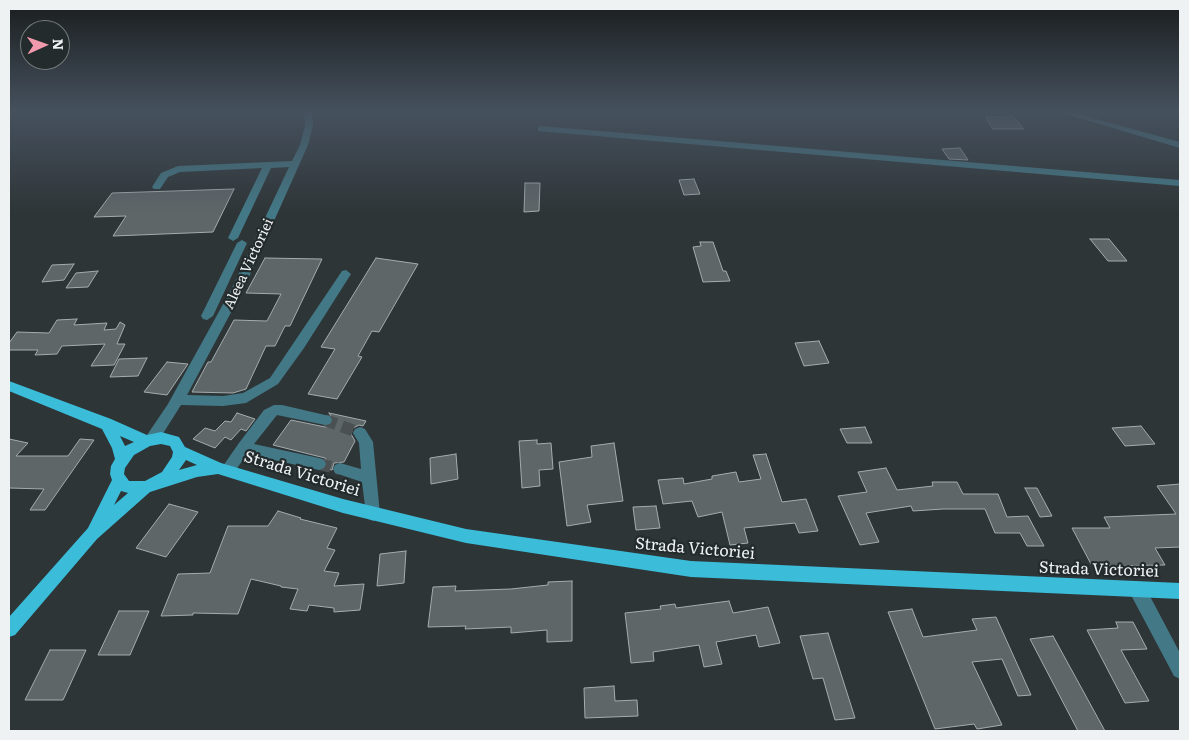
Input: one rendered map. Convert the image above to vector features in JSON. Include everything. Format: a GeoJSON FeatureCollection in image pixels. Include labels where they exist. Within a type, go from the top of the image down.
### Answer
{"type":"FeatureCollection","features":[{"type":"Feature","properties":{"kind":"main road"},"geometry":{"type":"LineString","coordinates":[[9,386],[150,440],[168,439],[174,441],[180,451],[179,459],[174,468],[92,534],[9,629]]}},
{"type":"Feature","properties":{"kind":"main road"},"geometry":{"type":"LineString","coordinates":[[106,423],[122,458]]}},
{"type":"Feature","properties":{"kind":"main road"},"geometry":{"type":"LineString","coordinates":[[150,440],[129,451],[122,458],[117,474],[119,480],[125,486],[134,488],[151,485]]}},
{"type":"Feature","properties":{"kind":"main road","name":"Strada Victoriei"},"geometry":{"type":"LineString","coordinates":[[180,451],[223,469],[372,514],[466,536],[691,570],[1180,591]]}},
{"type":"Feature","properties":{"kind":"main road","name":"Strada Victoriei"},"geometry":{"type":"LineString","coordinates":[[151,485],[197,471],[223,469]]}},
{"type":"Feature","properties":{"kind":"main road"},"geometry":{"type":"LineString","coordinates":[[92,534],[119,480]]}},
{"type":"Feature","properties":{"kind":"street","name":"Aleea Victoriei"},"geometry":{"type":"LineString","coordinates":[[150,440],[175,404],[234,297],[302,147]]}},
{"type":"Feature","properties":{"kind":"street"},"geometry":{"type":"LineString","coordinates":[[748,147],[1180,183]]}},
{"type":"Feature","properties":{"kind":"street"},"geometry":{"type":"LineString","coordinates":[[157,186],[164,176],[178,169],[295,164]]}},
{"type":"Feature","properties":{"kind":"street"},"geometry":{"type":"LineString","coordinates":[[207,316],[268,165]]}},
{"type":"Feature","properties":{"kind":"street"},"geometry":{"type":"LineString","coordinates":[[175,404],[246,398],[274,381],[346,274]]}},
{"type":"Feature","properties":{"kind":"street","name":"Aleea Victoriei"},"geometry":{"type":"LineString","coordinates":[[168,439],[175,404]]}},
{"type":"Feature","properties":{"kind":"street"},"geometry":{"type":"LineString","coordinates":[[223,469],[244,447],[274,410],[282,410],[325,420]]}},
{"type":"Feature","properties":{"kind":"street"},"geometry":{"type":"LineString","coordinates":[[360,433],[366,442],[372,514]]}},
{"type":"Feature","properties":{"kind":"street"},"geometry":{"type":"LineString","coordinates":[[244,447],[319,464]]}},
{"type":"Feature","properties":{"kind":"street"},"geometry":{"type":"LineString","coordinates":[[340,469],[369,478]]}},
{"type":"Feature","properties":{"kind":"street"},"geometry":{"type":"LineString","coordinates":[[1137,589],[1180,670]]}},
{"type":"Feature","properties":{"kind":"building"},"geometry":{"type":"Polygon","coordinates":[[[960,148],[968,160],[949,159],[942,149],[960,148]]]}},
{"type":"Feature","properties":{"kind":"building"},"geometry":{"type":"Polygon","coordinates":[[[694,179],[700,194],[684,195],[679,180],[694,179]]]}},
{"type":"Feature","properties":{"kind":"building"},"geometry":{"type":"Polygon","coordinates":[[[525,183],[540,183],[539,211],[524,212],[525,183]]]}},
{"type":"Feature","properties":{"kind":"building"},"geometry":{"type":"Polygon","coordinates":[[[234,189],[213,232],[113,236],[126,216],[94,217],[112,193],[234,189]]]}},
{"type":"Feature","properties":{"kind":"building"},"geometry":{"type":"Polygon","coordinates":[[[1090,239],[1109,239],[1127,261],[1108,261],[1090,239]]]}},
{"type":"Feature","properties":{"kind":"building"},"geometry":{"type":"Polygon","coordinates":[[[700,242],[713,242],[723,271],[726,271],[730,281],[703,282],[693,247],[701,246],[700,242]]]}},
{"type":"Feature","properties":{"kind":"building"},"geometry":{"type":"Polygon","coordinates":[[[265,258],[322,259],[290,326],[285,326],[275,346],[266,346],[246,389],[233,393],[192,392],[234,320],[267,321],[281,294],[246,293],[265,258]]]}},
{"type":"Feature","properties":{"kind":"building"},"geometry":{"type":"Polygon","coordinates":[[[376,258],[418,264],[379,332],[372,331],[358,356],[362,357],[337,399],[308,394],[335,349],[321,347],[376,258]]]}},
{"type":"Feature","properties":{"kind":"building"},"geometry":{"type":"Polygon","coordinates":[[[74,264],[64,280],[42,282],[52,265],[74,264]]]}},
{"type":"Feature","properties":{"kind":"building"},"geometry":{"type":"Polygon","coordinates":[[[98,271],[88,287],[66,288],[76,273],[98,271]]]}},
{"type":"Feature","properties":{"kind":"building"},"geometry":{"type":"Polygon","coordinates":[[[77,319],[74,325],[107,323],[104,330],[116,329],[120,322],[125,325],[117,344],[125,344],[114,365],[91,366],[105,344],[62,346],[57,354],[35,355],[38,350],[9,350],[9,343],[17,332],[49,333],[57,320],[77,319]]]}},
{"type":"Feature","properties":{"kind":"building"},"geometry":{"type":"Polygon","coordinates":[[[819,341],[829,363],[804,366],[795,343],[819,341]]]}},
{"type":"Feature","properties":{"kind":"building"},"geometry":{"type":"Polygon","coordinates":[[[147,358],[138,376],[110,377],[119,359],[147,358]]]}},
{"type":"Feature","properties":{"kind":"building"},"geometry":{"type":"Polygon","coordinates":[[[167,362],[188,364],[167,395],[144,392],[167,362]]]}},
{"type":"Feature","properties":{"kind":"building"},"geometry":{"type":"Polygon","coordinates":[[[237,413],[255,419],[246,431],[241,429],[231,440],[225,437],[215,448],[193,439],[205,428],[215,431],[225,421],[231,422],[237,413]]]}},
{"type":"Feature","properties":{"kind":"building"},"geometry":{"type":"Polygon","coordinates":[[[329,413],[366,421],[363,426],[359,425],[353,428],[351,434],[355,441],[344,462],[334,463],[332,470],[326,469],[328,463],[325,458],[273,445],[291,420],[325,427],[330,426],[334,421],[329,413]]]}},
{"type":"Feature","properties":{"kind":"building"},"geometry":{"type":"Polygon","coordinates":[[[1141,426],[1155,444],[1125,446],[1112,428],[1141,426]]]}},
{"type":"Feature","properties":{"kind":"building"},"geometry":{"type":"Polygon","coordinates":[[[865,427],[872,443],[847,443],[840,429],[865,427]]]}},
{"type":"Feature","properties":{"kind":"building"},"geometry":{"type":"Polygon","coordinates":[[[9,439],[28,443],[16,456],[68,456],[80,439],[94,440],[45,510],[30,510],[44,489],[9,488],[9,439]]]}},
{"type":"Feature","properties":{"kind":"building"},"geometry":{"type":"Polygon","coordinates":[[[537,440],[537,444],[551,443],[553,469],[539,470],[540,486],[522,488],[519,441],[537,440]]]}},
{"type":"Feature","properties":{"kind":"building"},"geometry":{"type":"Polygon","coordinates":[[[614,443],[623,501],[587,505],[591,522],[567,526],[559,462],[592,457],[591,446],[614,443]]]}},
{"type":"Feature","properties":{"kind":"building"},"geometry":{"type":"Polygon","coordinates":[[[456,454],[458,479],[431,484],[430,458],[456,454]]]}},
{"type":"Feature","properties":{"kind":"building"},"geometry":{"type":"Polygon","coordinates":[[[766,454],[782,502],[806,499],[818,531],[799,533],[795,523],[744,528],[748,543],[730,545],[722,512],[698,517],[692,501],[663,504],[658,480],[683,478],[684,484],[736,472],[739,482],[761,479],[753,455],[766,454]]]}},
{"type":"Feature","properties":{"kind":"building"},"geometry":{"type":"Polygon","coordinates":[[[886,468],[897,490],[933,486],[932,482],[957,482],[963,494],[998,494],[1007,517],[1028,516],[1044,546],[1027,546],[1020,533],[995,533],[985,509],[913,511],[911,506],[866,513],[879,542],[860,545],[838,496],[867,492],[858,472],[886,468]]]}},
{"type":"Feature","properties":{"kind":"building"},"geometry":{"type":"Polygon","coordinates":[[[1180,484],[1180,547],[1155,548],[1165,565],[1092,566],[1072,528],[1110,528],[1104,517],[1176,514],[1157,486],[1180,484]]]}},
{"type":"Feature","properties":{"kind":"building"},"geometry":{"type":"Polygon","coordinates":[[[1025,488],[1037,488],[1052,516],[1040,517],[1025,488]]]}},
{"type":"Feature","properties":{"kind":"building"},"geometry":{"type":"Polygon","coordinates":[[[169,504],[198,512],[166,557],[136,548],[169,504]]]}},
{"type":"Feature","properties":{"kind":"building"},"geometry":{"type":"Polygon","coordinates":[[[656,506],[660,528],[636,530],[633,507],[656,506]]]}},
{"type":"Feature","properties":{"kind":"building"},"geometry":{"type":"Polygon","coordinates":[[[278,511],[300,519],[337,528],[327,548],[335,550],[324,571],[339,573],[334,586],[364,584],[360,610],[334,612],[334,608],[309,605],[307,611],[290,609],[298,589],[281,587],[251,579],[238,614],[193,613],[193,615],[161,616],[178,574],[210,573],[228,526],[268,526],[278,511]]]}},
{"type":"Feature","properties":{"kind":"building"},"geometry":{"type":"Polygon","coordinates":[[[406,551],[404,583],[377,586],[380,554],[406,551]]]}},
{"type":"Feature","properties":{"kind":"building"},"geometry":{"type":"Polygon","coordinates":[[[572,581],[572,641],[547,642],[547,630],[511,633],[511,627],[465,629],[466,626],[428,627],[433,587],[456,586],[455,591],[511,589],[548,585],[548,582],[572,581]]]}},
{"type":"Feature","properties":{"kind":"building"},"geometry":{"type":"Polygon","coordinates":[[[729,601],[733,613],[768,607],[780,643],[759,647],[756,635],[716,642],[722,664],[704,667],[699,645],[653,652],[654,661],[631,663],[625,613],[661,609],[660,606],[675,604],[676,608],[729,601]]]}},
{"type":"Feature","properties":{"kind":"building"},"geometry":{"type":"Polygon","coordinates":[[[912,609],[923,637],[977,630],[972,619],[996,617],[1031,695],[1018,696],[1002,659],[972,662],[1002,725],[977,729],[974,724],[935,729],[888,612],[912,609]]]}},
{"type":"Feature","properties":{"kind":"building"},"geometry":{"type":"Polygon","coordinates":[[[119,611],[149,611],[130,655],[98,655],[119,611]]]}},
{"type":"Feature","properties":{"kind":"building"},"geometry":{"type":"Polygon","coordinates":[[[1116,622],[1133,622],[1147,649],[1121,650],[1149,701],[1125,703],[1087,630],[1118,628],[1116,622]]]}},
{"type":"Feature","properties":{"kind":"building"},"geometry":{"type":"Polygon","coordinates":[[[828,633],[855,718],[835,720],[823,678],[813,679],[800,636],[828,633]]]}},
{"type":"Feature","properties":{"kind":"building"},"geometry":{"type":"Polygon","coordinates":[[[1053,636],[1105,731],[1078,731],[1030,639],[1053,636]]]}},
{"type":"Feature","properties":{"kind":"building"},"geometry":{"type":"Polygon","coordinates":[[[50,650],[86,650],[63,700],[25,700],[50,650]]]}},
{"type":"Feature","properties":{"kind":"building"},"geometry":{"type":"Polygon","coordinates":[[[614,686],[615,701],[637,700],[638,716],[585,718],[584,688],[614,686]]]}},
{"type":"Feature","properties":{"kind":"tunnel"},"geometry":{"type":"LineString","coordinates":[[325,420],[360,433]]}},
{"type":"Feature","properties":{"kind":"tunnel"},"geometry":{"type":"LineString","coordinates":[[319,464],[340,469]]}}]}
